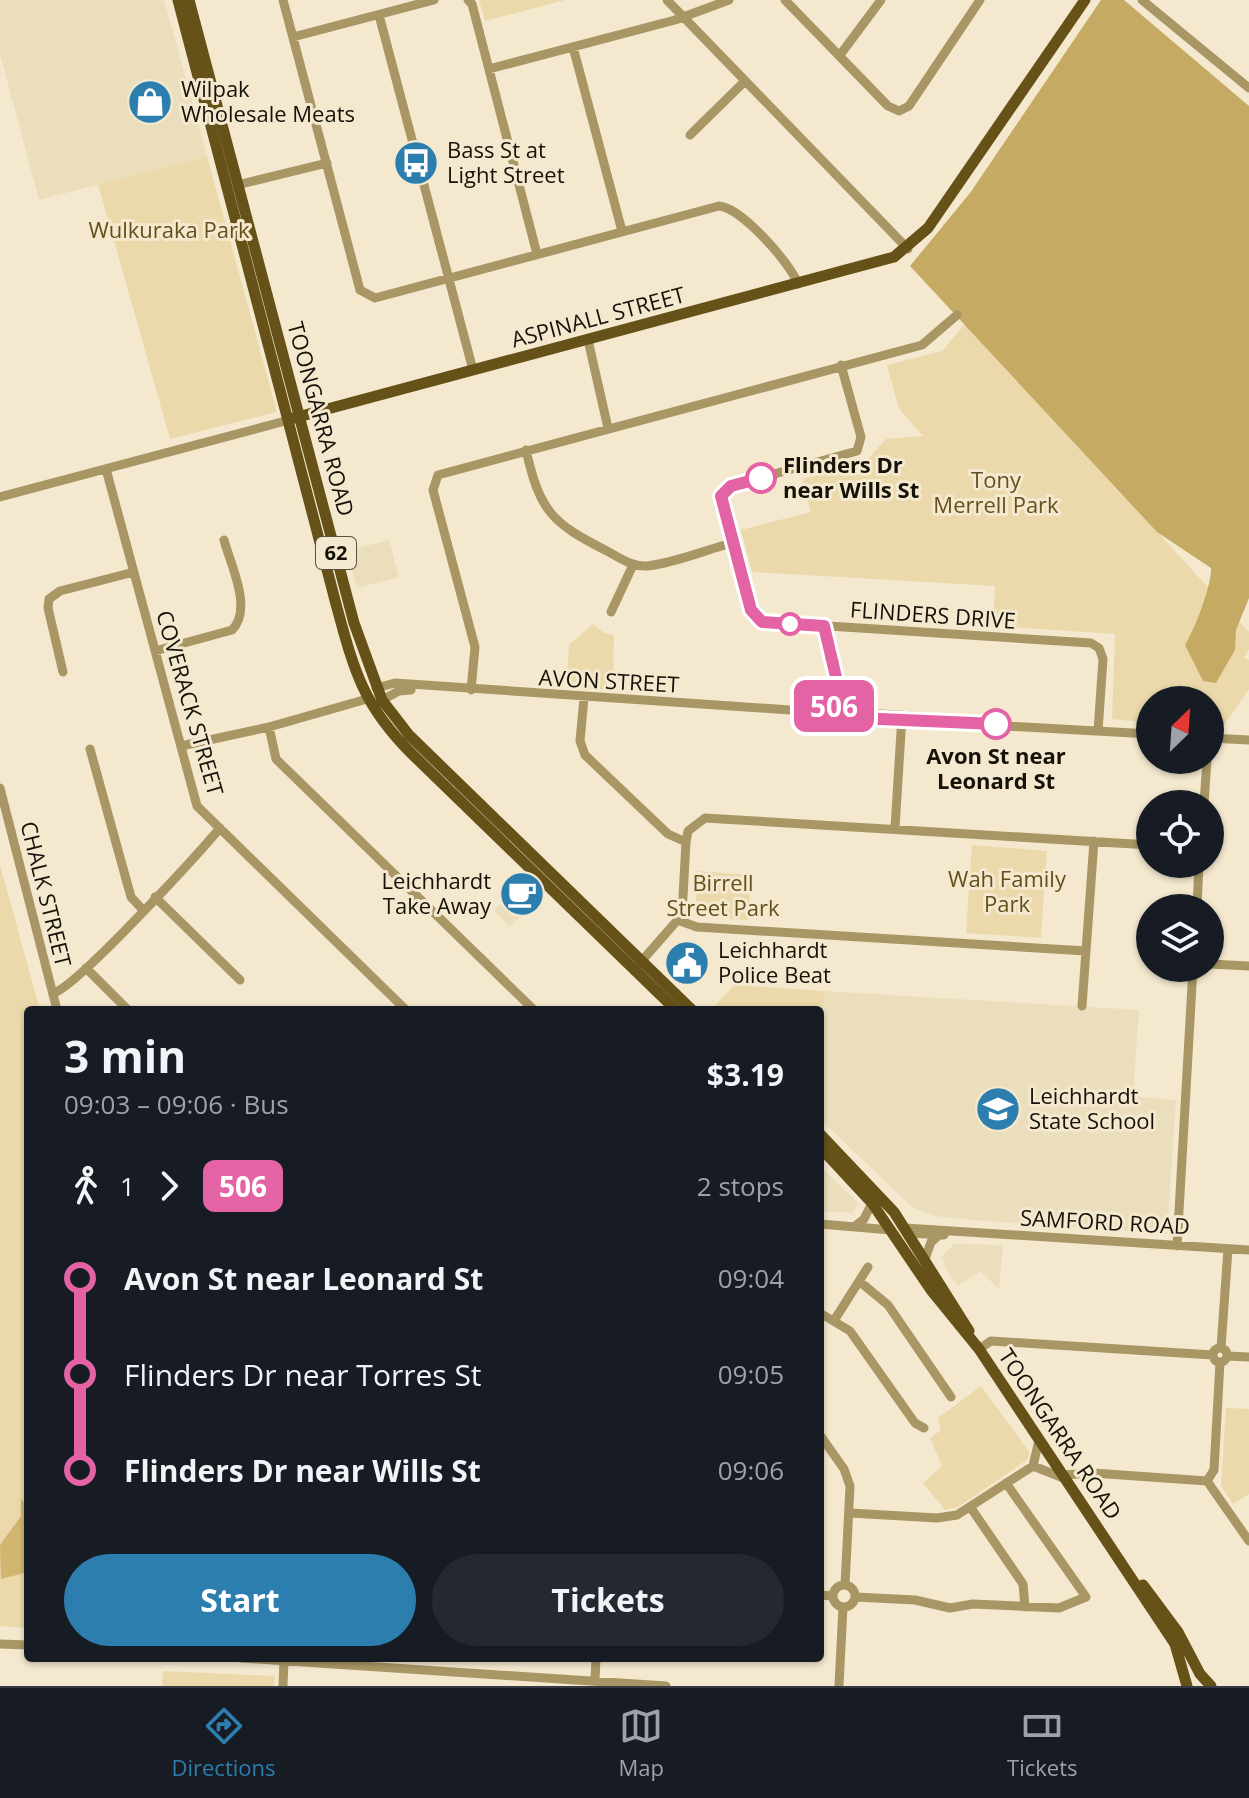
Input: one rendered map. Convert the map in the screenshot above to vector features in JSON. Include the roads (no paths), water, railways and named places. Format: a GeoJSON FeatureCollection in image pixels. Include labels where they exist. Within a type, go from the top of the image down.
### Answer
{"type":"FeatureCollection","features":[{"type":"Feature","properties":{"kind":"main road","name":"TOONGARRA ROAD"},"geometry":{"type":"LineString","coordinates":[[178,0],[295,418],[376,688],[409,735],[638,965],[673,1006]]}},
{"type":"Feature","properties":{"kind":"main road","name":"TOONGARRA ROAD"},"geometry":{"type":"LineString","coordinates":[[189,0],[295,418],[346,640],[367,699],[381,722],[412,754],[638,965],[687,1006]]}},
{"type":"Feature","properties":{"kind":"main road","name":"ASPINALL STREET"},"geometry":{"type":"LineString","coordinates":[[295,418],[879,263],[908,249],[928,228],[1085,0]]}},
{"type":"Feature","properties":{"kind":"main road"},"geometry":{"type":"LineString","coordinates":[[367,699],[376,688]]}},
{"type":"Feature","properties":{"kind":"main road"},"geometry":{"type":"LineString","coordinates":[[367,699],[382,700]]}},
{"type":"Feature","properties":{"kind":"main road","name":"TOONGARRA ROAD"},"geometry":{"type":"LineString","coordinates":[[824,1138],[878,1192],[907,1230],[975,1344],[1175,1644],[1187,1686]]}},
{"type":"Feature","properties":{"kind":"main road","name":"TOONGARRA ROAD"},"geometry":{"type":"LineString","coordinates":[[824,1151],[872,1203],[940,1302],[975,1344]]}},
{"type":"Feature","properties":{"kind":"main road","name":"SAMFORD ROAD"},"geometry":{"type":"LineString","coordinates":[[891,1230],[907,1230]]}},
{"type":"Feature","properties":{"kind":"main road","name":"TOONGARRA ROAD"},"geometry":{"type":"LineString","coordinates":[[1115,1550],[1178,1632],[1200,1674],[1210,1686]]}},
{"type":"Feature","properties":{"kind":"main road"},"geometry":{"type":"LineString","coordinates":[[1196,1686],[1210,1686]]}},
{"type":"Feature","properties":{"kind":"street"},"geometry":{"type":"LineString","coordinates":[[283,0],[360,290],[366,296],[375,298],[622,231],[725,207],[737,213],[793,270],[798,284]]}},
{"type":"Feature","properties":{"kind":"street"},"geometry":{"type":"LineString","coordinates":[[293,37],[434,0]]}},
{"type":"Feature","properties":{"kind":"street"},"geometry":{"type":"LineString","coordinates":[[468,0],[472,4],[537,254]]}},
{"type":"Feature","properties":{"kind":"street"},"geometry":{"type":"LineString","coordinates":[[667,0],[908,249]]}},
{"type":"Feature","properties":{"kind":"street"},"geometry":{"type":"LineString","coordinates":[[489,69],[683,17],[729,0]]}},
{"type":"Feature","properties":{"kind":"street"},"geometry":{"type":"LineString","coordinates":[[785,0],[888,106],[904,110],[980,0]]}},
{"type":"Feature","properties":{"kind":"street"},"geometry":{"type":"LineString","coordinates":[[840,55],[881,0]]}},
{"type":"Feature","properties":{"kind":"street"},"geometry":{"type":"LineString","coordinates":[[1142,0],[1248,85]]}},
{"type":"Feature","properties":{"kind":"street"},"geometry":{"type":"LineString","coordinates":[[379,15],[451,277],[473,370]]}},
{"type":"Feature","properties":{"kind":"street"},"geometry":{"type":"LineString","coordinates":[[573,47],[622,231]]}},
{"type":"Feature","properties":{"kind":"street"},"geometry":{"type":"LineString","coordinates":[[690,135],[745,81]]}},
{"type":"Feature","properties":{"kind":"street"},"geometry":{"type":"LineString","coordinates":[[237,185],[327,163]]}},
{"type":"Feature","properties":{"kind":"street"},"geometry":{"type":"LineString","coordinates":[[471,690],[475,647],[433,490],[434,480],[443,472],[922,345],[957,315]]}},
{"type":"Feature","properties":{"kind":"street"},"geometry":{"type":"LineString","coordinates":[[588,340],[608,428]]}},
{"type":"Feature","properties":{"kind":"street","name":"FLINDERS DRIVE"},"geometry":{"type":"LineString","coordinates":[[841,365],[861,437],[859,449],[852,454],[725,490],[722,503],[756,618],[824,626],[1091,643],[1099,648],[1103,659],[1098,731]]}},
{"type":"Feature","properties":{"kind":"street","name":"ASPINALL STREET"},"geometry":{"type":"LineString","coordinates":[[0,497],[295,418]]}},
{"type":"Feature","properties":{"kind":"street"},"geometry":{"type":"LineString","coordinates":[[526,450],[533,480],[546,506],[564,529],[633,565],[649,566],[732,543]]}},
{"type":"Feature","properties":{"kind":"street","name":"COVERACK STREET"},"geometry":{"type":"LineString","coordinates":[[106,469],[197,806],[402,1006]]}},
{"type":"Feature","properties":{"kind":"street"},"geometry":{"type":"LineString","coordinates":[[155,651],[232,630],[241,621],[242,609],[224,540]]}},
{"type":"Feature","properties":{"kind":"street"},"geometry":{"type":"LineString","coordinates":[[611,612],[633,565]]}},
{"type":"Feature","properties":{"kind":"street"},"geometry":{"type":"LineString","coordinates":[[63,672],[48,608],[49,599],[60,591],[134,572]]}},
{"type":"Feature","properties":{"kind":"street"},"geometry":{"type":"LineString","coordinates":[[824,626],[836,677],[833,713]]}},
{"type":"Feature","properties":{"kind":"street","name":"AVON STREET"},"geometry":{"type":"LineString","coordinates":[[376,688],[395,683],[427,688],[1136,733]]}},
{"type":"Feature","properties":{"kind":"street","name":"AVON STREET"},"geometry":{"type":"LineString","coordinates":[[382,700],[399,691],[427,688]]}},
{"type":"Feature","properties":{"kind":"street"},"geometry":{"type":"LineString","coordinates":[[584,698],[580,741],[585,755],[668,834],[686,842]]}},
{"type":"Feature","properties":{"kind":"street"},"geometry":{"type":"LineString","coordinates":[[181,746],[269,727],[367,699]]}},
{"type":"Feature","properties":{"kind":"street"},"geometry":{"type":"LineString","coordinates":[[895,828],[902,718]]}},
{"type":"Feature","properties":{"kind":"street"},"geometry":{"type":"LineString","coordinates":[[269,727],[276,759],[530,1006]]}},
{"type":"Feature","properties":{"kind":"street"},"geometry":{"type":"LineString","coordinates":[[1224,739],[1249,740]]}},
{"type":"Feature","properties":{"kind":"street"},"geometry":{"type":"LineString","coordinates":[[90,749],[131,897],[142,909]]}},
{"type":"Feature","properties":{"kind":"street","name":"CHALK STREET"},"geometry":{"type":"LineString","coordinates":[[0,788],[56,1006]]}},
{"type":"Feature","properties":{"kind":"street"},"geometry":{"type":"LineString","coordinates":[[638,965],[680,921],[688,831],[705,818],[1136,844]]}},
{"type":"Feature","properties":{"kind":"street"},"geometry":{"type":"LineString","coordinates":[[53,993],[62,991],[86,968],[220,828]]}},
{"type":"Feature","properties":{"kind":"street"},"geometry":{"type":"LineString","coordinates":[[1082,1006],[1094,841]]}},
{"type":"Feature","properties":{"kind":"street"},"geometry":{"type":"LineString","coordinates":[[155,897],[240,980]]}},
{"type":"Feature","properties":{"kind":"street"},"geometry":{"type":"LineString","coordinates":[[680,921],[697,927],[1086,951]]}},
{"type":"Feature","properties":{"kind":"street"},"geometry":{"type":"LineString","coordinates":[[1224,965],[1249,966]]}},
{"type":"Feature","properties":{"kind":"street"},"geometry":{"type":"LineString","coordinates":[[86,968],[124,1006]]}},
{"type":"Feature","properties":{"kind":"street"},"geometry":{"type":"LineString","coordinates":[[1177,1246],[1192,982]]}},
{"type":"Feature","properties":{"kind":"street"},"geometry":{"type":"LineString","coordinates":[[854,1227],[864,1219],[872,1203]]}},
{"type":"Feature","properties":{"kind":"street","name":"SAMFORD ROAD"},"geometry":{"type":"LineString","coordinates":[[824,1224],[891,1230]]}},
{"type":"Feature","properties":{"kind":"street","name":"SAMFORD ROAD"},"geometry":{"type":"LineString","coordinates":[[907,1230],[939,1235],[959,1233]]}},
{"type":"Feature","properties":{"kind":"street","name":"SAMFORD ROAD"},"geometry":{"type":"LineString","coordinates":[[907,1230],[1249,1250]]}},
{"type":"Feature","properties":{"kind":"street"},"geometry":{"type":"LineString","coordinates":[[925,1259],[931,1242],[939,1235]]}},
{"type":"Feature","properties":{"kind":"street"},"geometry":{"type":"LineString","coordinates":[[1207,1481],[1214,1470],[1228,1249]]}},
{"type":"Feature","properties":{"kind":"street"},"geometry":{"type":"LineString","coordinates":[[835,1319],[868,1267]]}},
{"type":"Feature","properties":{"kind":"street"},"geometry":{"type":"LineString","coordinates":[[859,1281],[888,1305],[951,1397]]}},
{"type":"Feature","properties":{"kind":"street"},"geometry":{"type":"LineString","coordinates":[[824,1315],[852,1333],[907,1413],[924,1428]]}},
{"type":"Feature","properties":{"kind":"street"},"geometry":{"type":"LineString","coordinates":[[975,1344],[991,1341],[1249,1357]]}},
{"type":"Feature","properties":{"kind":"street"},"geometry":{"type":"LineString","coordinates":[[850,1513],[946,1517],[971,1508],[1033,1466],[1039,1440]]}},
{"type":"Feature","properties":{"kind":"street"},"geometry":{"type":"LineString","coordinates":[[824,1441],[847,1474],[850,1513],[845,1585]]}},
{"type":"Feature","properties":{"kind":"street"},"geometry":{"type":"LineString","coordinates":[[1033,1466],[1064,1477],[1083,1474],[1207,1481]]}},
{"type":"Feature","properties":{"kind":"street"},"geometry":{"type":"LineString","coordinates":[[1075,1492],[1083,1474]]}},
{"type":"Feature","properties":{"kind":"street"},"geometry":{"type":"LineString","coordinates":[[1207,1481],[1249,1541]]}},
{"type":"Feature","properties":{"kind":"street"},"geometry":{"type":"LineString","coordinates":[[855,1597],[915,1600],[950,1608],[973,1604],[1066,1608],[1086,1597],[1006,1483]]}},
{"type":"Feature","properties":{"kind":"street"},"geometry":{"type":"LineString","coordinates":[[971,1508],[1023,1584],[1025,1607]]}},
{"type":"Feature","properties":{"kind":"street"},"geometry":{"type":"LineString","coordinates":[[833,1596],[836,1589],[845,1585]]}},
{"type":"Feature","properties":{"kind":"street"},"geometry":{"type":"LineString","coordinates":[[845,1585],[851,1588],[855,1597]]}},
{"type":"Feature","properties":{"kind":"street"},"geometry":{"type":"LineString","coordinates":[[824,1595],[833,1596],[843,1607],[839,1686]]}},
{"type":"Feature","properties":{"kind":"street"},"geometry":{"type":"LineString","coordinates":[[843,1607],[850,1605],[855,1597]]}},
{"type":"Feature","properties":{"kind":"street"},"geometry":{"type":"LineString","coordinates":[[0,1644],[24,1645]]}},
{"type":"Feature","properties":{"kind":"street"},"geometry":{"type":"LineString","coordinates":[[283,1686],[284,1662]]}},
{"type":"Feature","properties":{"kind":"street"},"geometry":{"type":"LineString","coordinates":[[300,1662],[666,1686]]}},
{"type":"Feature","properties":{"kind":"street"},"geometry":{"type":"LineString","coordinates":[[595,1681],[596,1662]]}},
{"type":"Feature","properties":{"kind":"place","name":"Wilpak Wholesale Meats"},"geometry":{"type":"Point","coordinates":[150,102]}},
{"type":"Feature","properties":{"kind":"place","name":"Bass St at Light Street"},"geometry":{"type":"Point","coordinates":[416,163]}},
{"type":"Feature","properties":{"kind":"place","name":"Flinders Dr near Wills St"},"geometry":{"type":"Point","coordinates":[761,478]}},
{"type":"Feature","properties":{"kind":"place","name":"Avon St near Leonard St"},"geometry":{"type":"Point","coordinates":[996,724]}},
{"type":"Feature","properties":{"kind":"place","name":"Leichhardt Take Away"},"geometry":{"type":"Point","coordinates":[522,894]}},
{"type":"Feature","properties":{"kind":"place","name":"Leichhardt Police Beat"},"geometry":{"type":"Point","coordinates":[687,963]}},
{"type":"Feature","properties":{"kind":"place","name":"Leichhardt State School"},"geometry":{"type":"Point","coordinates":[998,1109]}},
{"type":"Feature","properties":{"kind":"park label","name":"Wulkuraka Park"},"geometry":{"type":"Point","coordinates":[169,230]}},
{"type":"Feature","properties":{"kind":"park label","name":"Tony Merrell Park"},"geometry":{"type":"Point","coordinates":[996,492]}},
{"type":"Feature","properties":{"kind":"park label","name":"Wah Family Park"},"geometry":{"type":"Point","coordinates":[1007,892]}},
{"type":"Feature","properties":{"kind":"park label","name":"Birrell Street Park"},"geometry":{"type":"Point","coordinates":[723,896]}}]}
